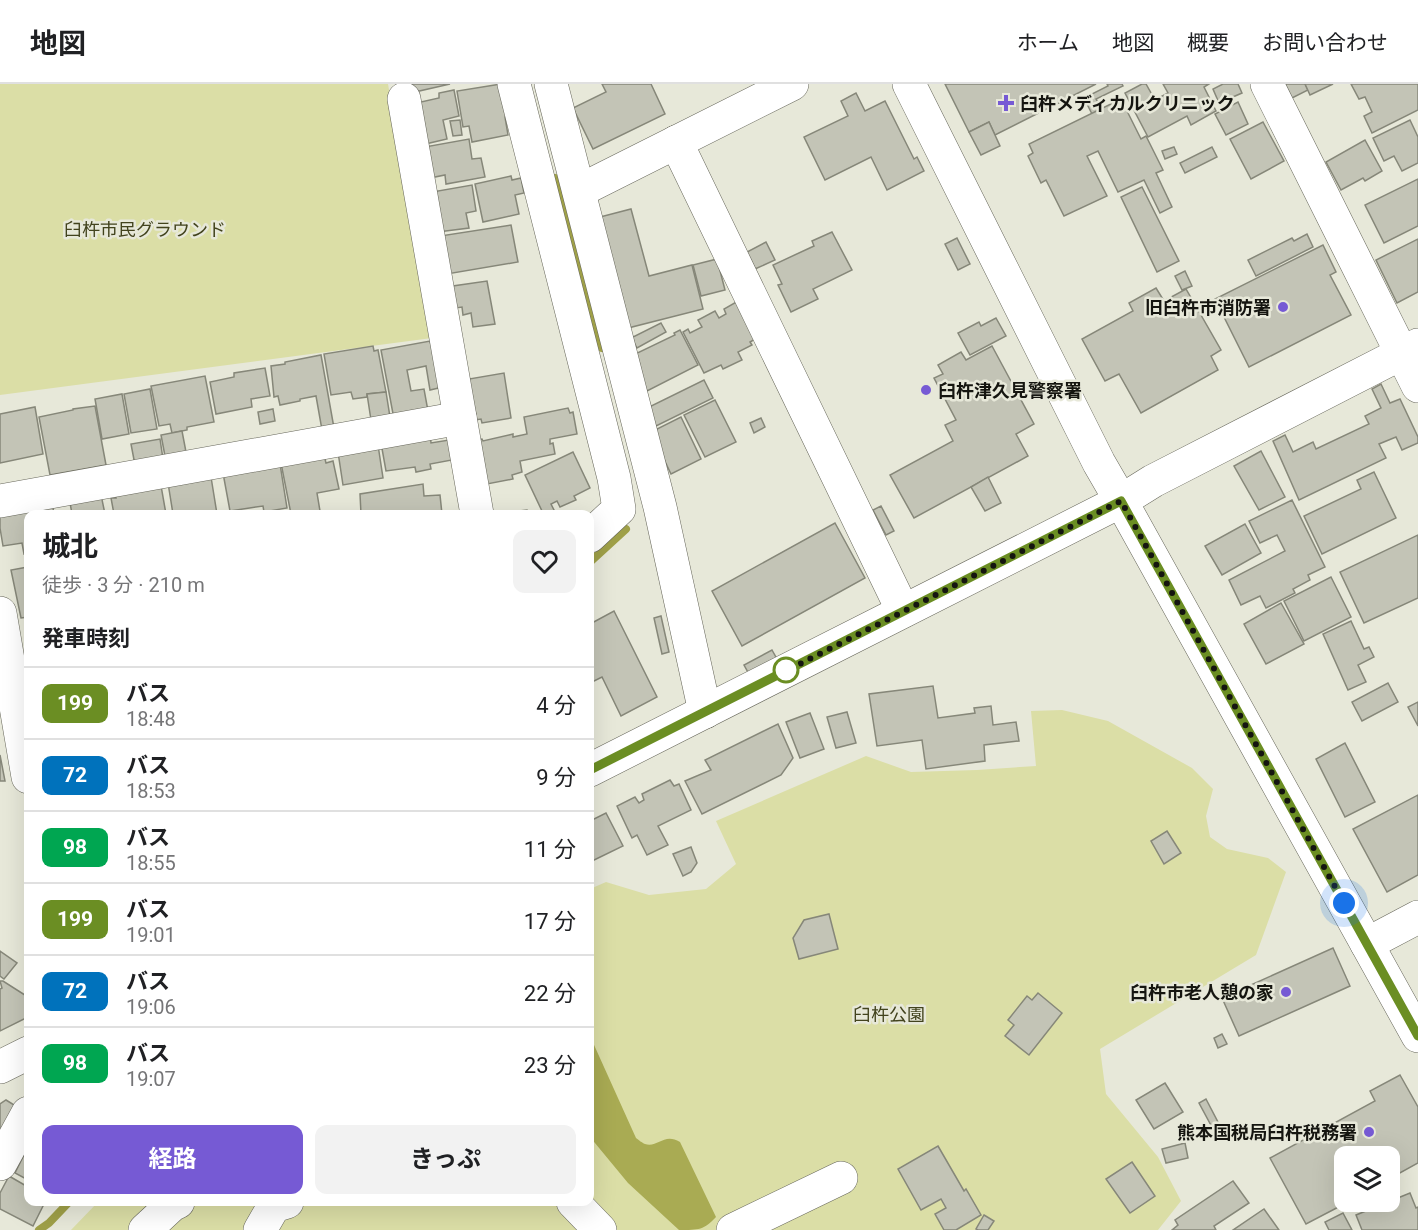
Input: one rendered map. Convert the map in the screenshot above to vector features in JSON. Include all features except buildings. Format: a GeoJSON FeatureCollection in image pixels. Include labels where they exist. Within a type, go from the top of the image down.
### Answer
{"type":"FeatureCollection","features":[{"type":"Feature","properties":{"kind":"street"},"geometry":{"type":"LineString","coordinates":[[513,84],[611,467],[619,509],[594,532]]}},
{"type":"Feature","properties":{"kind":"street"},"geometry":{"type":"LineString","coordinates":[[551,84],[660,507],[705,712]]}},
{"type":"Feature","properties":{"kind":"street"},"geometry":{"type":"LineString","coordinates":[[579,191],[792,84]]}},
{"type":"Feature","properties":{"kind":"street"},"geometry":{"type":"LineString","coordinates":[[909,84],[1099,463],[1418,1036]]}},
{"type":"Feature","properties":{"kind":"street"},"geometry":{"type":"LineString","coordinates":[[1267,84],[1410,349],[1418,386]]}},
{"type":"Feature","properties":{"kind":"street"},"geometry":{"type":"LineString","coordinates":[[404,99],[476,510]]}},
{"type":"Feature","properties":{"kind":"street"},"geometry":{"type":"LineString","coordinates":[[676,142],[903,611]]}},
{"type":"Feature","properties":{"kind":"street"},"geometry":{"type":"LineString","coordinates":[[594,768],[1121,501],[1153,481],[1410,349]]}},
{"type":"Feature","properties":{"kind":"street"},"geometry":{"type":"LineString","coordinates":[[0,501],[460,418]]}},
{"type":"Feature","properties":{"kind":"street"},"geometry":{"type":"LineString","coordinates":[[617,501],[660,507]]}},
{"type":"Feature","properties":{"kind":"street"},"geometry":{"type":"LineString","coordinates":[[11,629],[6,687],[24,720]]}},
{"type":"Feature","properties":{"kind":"street"},"geometry":{"type":"LineString","coordinates":[[1367,944],[1418,917]]}},
{"type":"Feature","properties":{"kind":"street"},"geometry":{"type":"LineString","coordinates":[[0,1067],[24,1055]]}},
{"type":"Feature","properties":{"kind":"street"},"geometry":{"type":"LineString","coordinates":[[0,1164],[24,1120]]}},
{"type":"Feature","properties":{"kind":"street"},"geometry":{"type":"LineString","coordinates":[[733,1230],[841,1178]]}},
{"type":"Feature","properties":{"kind":"street"},"geometry":{"type":"LineString","coordinates":[[145,1230],[171,1206]]}},
{"type":"Feature","properties":{"kind":"street"},"geometry":{"type":"LineString","coordinates":[[577,1206],[600,1230]]}},
{"type":"Feature","properties":{"kind":"green space","name":"臼杵市民グラウンド"},"geometry":{"type":"Polygon","coordinates":[[[0,84],[388,84],[432,338],[0,395],[0,84]]]}},
{"type":"Feature","properties":{"kind":"green space","name":"臼杵公園"},"geometry":{"type":"Polygon","coordinates":[[[1062,710],[1108,721],[1192,768],[1213,789],[1206,816],[1210,837],[1227,849],[1268,858],[1286,872],[1256,955],[1100,1049],[1106,1094],[1158,1157],[1181,1201],[1158,1230],[71,1230],[94,1206],[594,1206],[594,887],[606,882],[649,895],[706,889],[736,864],[716,821],[866,756],[911,772],[1036,766],[1031,711],[1062,710]]]}},
{"type":"Feature","properties":{"kind":"shaded area"},"geometry":{"type":"Polygon","coordinates":[[[594,1045],[636,1138],[650,1145],[665,1139],[680,1142],[716,1217],[704,1227],[679,1230],[628,1183],[594,1142],[594,1045]]]}},
{"type":"Feature","properties":{"kind":"waterway"},"geometry":{"type":"LineString","coordinates":[[555,178],[602,348]]}},
{"type":"Feature","properties":{"kind":"waterway"},"geometry":{"type":"LineString","coordinates":[[594,558],[626,529]]}},
{"type":"Feature","properties":{"kind":"waterway"},"geometry":{"type":"LineString","coordinates":[[39,1230],[65,1206]]}},
{"type":"Feature","properties":{"kind":"bus line","name":"199"},"geometry":{"type":"LineString","coordinates":[[594,768],[1121,501],[1418,1036]]}},
{"type":"Feature","properties":{"kind":"place","name":"臼杵メディカルクリニック"},"geometry":{"type":"Point","coordinates":[1006,103]}},
{"type":"Feature","properties":{"kind":"place","name":"旧臼杵市消防署"},"geometry":{"type":"Point","coordinates":[1283,307]}},
{"type":"Feature","properties":{"kind":"place","name":"臼杵津久見警察署"},"geometry":{"type":"Point","coordinates":[926,390]}},
{"type":"Feature","properties":{"kind":"place","name":"臼杵市老人憩の家"},"geometry":{"type":"Point","coordinates":[1286,992]}},
{"type":"Feature","properties":{"kind":"place","name":"熊本国税局臼杵税務署"},"geometry":{"type":"Point","coordinates":[1369,1132]}},
{"type":"Feature","properties":{"kind":"route"},"geometry":{"type":"LineString","coordinates":[[786,670],[784,672],[1121,501],[1344,903]]}}]}
